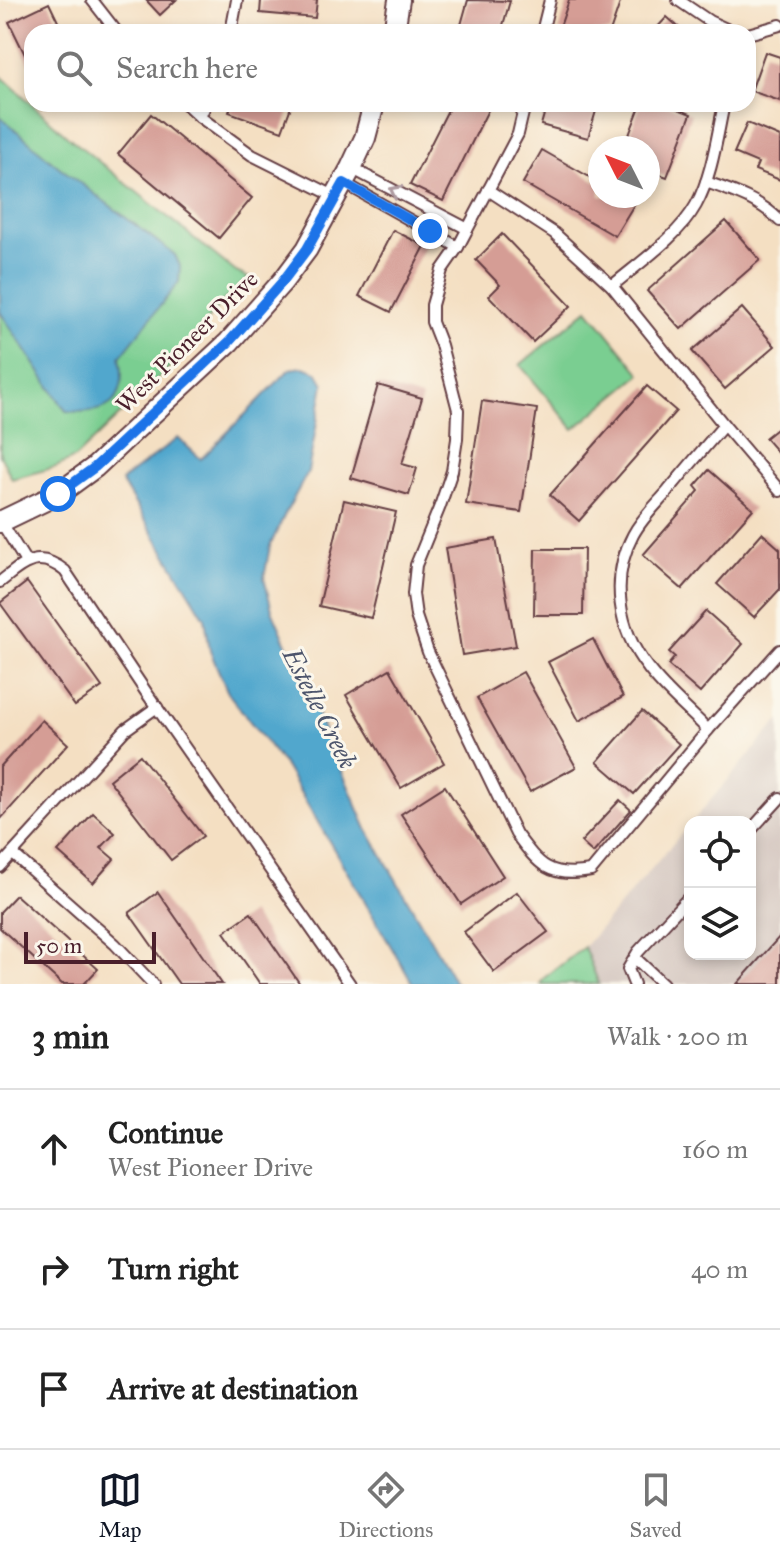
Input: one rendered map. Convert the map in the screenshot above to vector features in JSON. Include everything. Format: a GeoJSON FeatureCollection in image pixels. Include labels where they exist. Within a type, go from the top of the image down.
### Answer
{"type":"FeatureCollection","features":[{"type":"Feature","properties":{"kind":"street"},"geometry":{"type":"LineString","coordinates":[[395,24],[399,0]]}},
{"type":"Feature","properties":{"kind":"street","name":"West Pioneer Drive"},"geometry":{"type":"LineString","coordinates":[[0,521],[58,494],[95,467],[229,342],[299,260],[344,183],[365,138],[372,112]]}},
{"type":"Feature","properties":{"kind":"lane"},"geometry":{"type":"LineString","coordinates":[[92,0],[111,24]]}},
{"type":"Feature","properties":{"kind":"lane"},"geometry":{"type":"LineString","coordinates":[[232,24],[237,0]]}},
{"type":"Feature","properties":{"kind":"lane"},"geometry":{"type":"LineString","coordinates":[[544,24],[550,0]]}},
{"type":"Feature","properties":{"kind":"lane"},"geometry":{"type":"LineString","coordinates":[[678,0],[716,24]]}},
{"type":"Feature","properties":{"kind":"lane"},"geometry":{"type":"LineString","coordinates":[[756,32],[780,25]]}},
{"type":"Feature","properties":{"kind":"lane"},"geometry":{"type":"LineString","coordinates":[[195,112],[252,155],[344,183],[466,228]]}},
{"type":"Feature","properties":{"kind":"lane"},"geometry":{"type":"LineString","coordinates":[[200,117],[202,112]]}},
{"type":"Feature","properties":{"kind":"lane"},"geometry":{"type":"LineString","coordinates":[[523,112],[518,134],[458,247],[442,270],[432,305],[432,322],[458,410],[457,439],[452,471],[416,565],[413,594],[416,616],[428,652],[516,834],[534,858],[553,872],[572,874],[591,871],[708,730],[780,650]]}},
{"type":"Feature","properties":{"kind":"lane"},"geometry":{"type":"LineString","coordinates":[[612,286],[682,224],[696,205],[706,182],[722,112]]}},
{"type":"Feature","properties":{"kind":"lane"},"geometry":{"type":"LineString","coordinates":[[706,182],[741,195],[773,213],[780,221]]}},
{"type":"Feature","properties":{"kind":"lane"},"geometry":{"type":"LineString","coordinates":[[344,183],[458,247]]}},
{"type":"Feature","properties":{"kind":"lane"},"geometry":{"type":"LineString","coordinates":[[488,190],[554,233],[612,286],[780,491]]}},
{"type":"Feature","properties":{"kind":"lane"},"geometry":{"type":"LineString","coordinates":[[708,730],[648,669],[624,622],[619,588],[626,550],[634,532],[724,425]]}},
{"type":"Feature","properties":{"kind":"lane"},"geometry":{"type":"LineString","coordinates":[[0,521],[26,562]]}},
{"type":"Feature","properties":{"kind":"lane"},"geometry":{"type":"LineString","coordinates":[[0,582],[26,562],[36,560],[47,561],[65,571],[350,984]]}},
{"type":"Feature","properties":{"kind":"lane"},"geometry":{"type":"LineString","coordinates":[[0,867],[125,730],[157,707]]}},
{"type":"Feature","properties":{"kind":"lane"},"geometry":{"type":"LineString","coordinates":[[756,824],[780,798]]}},
{"type":"Feature","properties":{"kind":"lane"},"geometry":{"type":"LineString","coordinates":[[13,854],[115,944],[153,984]]}},
{"type":"Feature","properties":{"kind":"lane"},"geometry":{"type":"LineString","coordinates":[[634,984],[628,969],[638,952],[684,902]]}},
{"type":"Feature","properties":{"kind":"lane"},"geometry":{"type":"LineString","coordinates":[[635,958],[663,984]]}},
{"type":"Feature","properties":{"kind":"shaded area"},"geometry":{"type":"Polygon","coordinates":[[[780,719],[780,984],[599,984],[584,947],[684,831],[684,960],[756,960],[756,816],[697,816],[780,719]]]}},
{"type":"Feature","properties":{"kind":"green space"},"geometry":{"type":"Polygon","coordinates":[[[0,75],[24,97],[24,112],[41,112],[236,272],[249,278],[222,302],[166,371],[75,458],[56,467],[12,479],[0,455],[0,75]]]}},
{"type":"Feature","properties":{"kind":"green space"},"geometry":{"type":"Polygon","coordinates":[[[588,309],[641,374],[574,429],[520,365],[588,309]]]}},
{"type":"Feature","properties":{"kind":"green space"},"geometry":{"type":"Polygon","coordinates":[[[584,947],[599,984],[540,984],[544,978],[584,947]]]}},
{"type":"Feature","properties":{"kind":"water"},"geometry":{"type":"Polygon","coordinates":[[[0,116],[54,163],[175,255],[180,266],[179,282],[120,357],[122,372],[118,395],[104,408],[66,411],[0,312],[0,116]]]}},
{"type":"Feature","properties":{"kind":"water"},"geometry":{"type":"Polygon","coordinates":[[[304,367],[317,372],[324,384],[308,472],[270,546],[264,578],[272,610],[367,829],[456,984],[413,984],[286,768],[228,693],[210,651],[205,618],[121,481],[178,438],[201,459],[290,369],[304,367]]]}},
{"type":"Feature","properties":{"kind":"building"},"geometry":{"type":"Polygon","coordinates":[[[146,0],[176,0],[160,15],[146,0]]]}},
{"type":"Feature","properties":{"kind":"building"},"geometry":{"type":"Polygon","coordinates":[[[261,0],[317,0],[315,18],[260,13],[261,0]]]}},
{"type":"Feature","properties":{"kind":"building"},"geometry":{"type":"Polygon","coordinates":[[[468,0],[510,1],[503,24],[461,24],[468,0]]]}},
{"type":"Feature","properties":{"kind":"building"},"geometry":{"type":"Polygon","coordinates":[[[569,0],[621,0],[613,24],[561,24],[569,0]]]}},
{"type":"Feature","properties":{"kind":"building"},"geometry":{"type":"Polygon","coordinates":[[[49,3],[59,24],[24,24],[24,53],[9,22],[49,3]]]}},
{"type":"Feature","properties":{"kind":"building"},"geometry":{"type":"Polygon","coordinates":[[[667,17],[675,24],[660,24],[667,17]]]}},
{"type":"Feature","properties":{"kind":"building"},"geometry":{"type":"Polygon","coordinates":[[[765,52],[780,57],[780,101],[756,93],[756,77],[765,52]]]}},
{"type":"Feature","properties":{"kind":"building"},"geometry":{"type":"Polygon","coordinates":[[[229,112],[289,112],[282,131],[229,112]]]}},
{"type":"Feature","properties":{"kind":"building"},"geometry":{"type":"Polygon","coordinates":[[[447,112],[487,112],[443,201],[410,185],[447,112]]]}},
{"type":"Feature","properties":{"kind":"building"},"geometry":{"type":"Polygon","coordinates":[[[545,112],[596,112],[588,138],[541,125],[545,112]]]}},
{"type":"Feature","properties":{"kind":"building"},"geometry":{"type":"Polygon","coordinates":[[[638,112],[691,114],[667,177],[660,174],[660,136],[629,136],[638,112]]]}},
{"type":"Feature","properties":{"kind":"building"},"geometry":{"type":"Polygon","coordinates":[[[151,114],[252,198],[219,238],[118,154],[151,114]]]}},
{"type":"Feature","properties":{"kind":"building"},"geometry":{"type":"Polygon","coordinates":[[[747,123],[780,137],[780,180],[755,170],[758,163],[734,153],[747,123]]]}},
{"type":"Feature","properties":{"kind":"building"},"geometry":{"type":"Polygon","coordinates":[[[542,150],[588,176],[588,208],[632,208],[615,236],[523,183],[542,150]]]}},
{"type":"Feature","properties":{"kind":"building"},"geometry":{"type":"Polygon","coordinates":[[[726,221],[760,260],[681,329],[647,291],[726,221]]]}},
{"type":"Feature","properties":{"kind":"building"},"geometry":{"type":"Polygon","coordinates":[[[393,230],[425,246],[391,312],[359,296],[393,230]]]}},
{"type":"Feature","properties":{"kind":"building"},"geometry":{"type":"Polygon","coordinates":[[[502,234],[571,306],[533,342],[489,296],[500,285],[476,260],[502,234]]]}},
{"type":"Feature","properties":{"kind":"building"},"geometry":{"type":"Polygon","coordinates":[[[742,308],[775,346],[725,389],[692,351],[742,308]]]}},
{"type":"Feature","properties":{"kind":"building"},"geometry":{"type":"Polygon","coordinates":[[[378,385],[422,398],[402,464],[417,468],[409,495],[351,478],[378,385]]]}},
{"type":"Feature","properties":{"kind":"building"},"geometry":{"type":"Polygon","coordinates":[[[647,386],[676,411],[579,521],[550,495],[647,386]]]}},
{"type":"Feature","properties":{"kind":"building"},"geometry":{"type":"Polygon","coordinates":[[[482,401],[537,409],[521,512],[466,504],[482,401]]]}},
{"type":"Feature","properties":{"kind":"building"},"geometry":{"type":"Polygon","coordinates":[[[780,426],[780,455],[765,438],[780,426]]]}},
{"type":"Feature","properties":{"kind":"building"},"geometry":{"type":"Polygon","coordinates":[[[709,470],[753,509],[682,589],[643,555],[699,491],[695,486],[709,470]]]}},
{"type":"Feature","properties":{"kind":"building"},"geometry":{"type":"Polygon","coordinates":[[[344,500],[396,512],[371,618],[319,606],[344,500]]]}},
{"type":"Feature","properties":{"kind":"building"},"geometry":{"type":"Polygon","coordinates":[[[762,533],[780,549],[780,589],[754,617],[717,584],[762,533]]]}},
{"type":"Feature","properties":{"kind":"building"},"geometry":{"type":"Polygon","coordinates":[[[496,539],[516,646],[462,655],[445,548],[496,539]]]}},
{"type":"Feature","properties":{"kind":"building"},"geometry":{"type":"Polygon","coordinates":[[[535,549],[584,549],[583,615],[534,615],[535,549]]]}},
{"type":"Feature","properties":{"kind":"building"},"geometry":{"type":"Polygon","coordinates":[[[27,582],[102,687],[75,706],[0,603],[27,582]]]}},
{"type":"Feature","properties":{"kind":"building"},"geometry":{"type":"Polygon","coordinates":[[[706,611],[743,644],[700,693],[668,665],[675,657],[669,652],[706,611]]]}},
{"type":"Feature","properties":{"kind":"building"},"geometry":{"type":"Polygon","coordinates":[[[593,639],[623,697],[579,721],[548,662],[593,639]]]}},
{"type":"Feature","properties":{"kind":"building"},"geometry":{"type":"Polygon","coordinates":[[[390,669],[444,763],[401,788],[346,695],[390,669]]]}},
{"type":"Feature","properties":{"kind":"building"},"geometry":{"type":"Polygon","coordinates":[[[523,672],[576,767],[530,792],[477,698],[523,672]]]}},
{"type":"Feature","properties":{"kind":"building"},"geometry":{"type":"Polygon","coordinates":[[[642,711],[679,744],[634,794],[597,762],[642,711]]]}},
{"type":"Feature","properties":{"kind":"building"},"geometry":{"type":"Polygon","coordinates":[[[42,720],[68,744],[0,820],[0,767],[42,720]]]}},
{"type":"Feature","properties":{"kind":"building"},"geometry":{"type":"Polygon","coordinates":[[[140,755],[203,836],[171,860],[109,780],[140,755]]]}},
{"type":"Feature","properties":{"kind":"building"},"geometry":{"type":"Polygon","coordinates":[[[445,786],[503,876],[461,904],[401,814],[445,786]]]}},
{"type":"Feature","properties":{"kind":"building"},"geometry":{"type":"Polygon","coordinates":[[[620,800],[631,810],[593,853],[581,842],[620,800]]]}},
{"type":"Feature","properties":{"kind":"building"},"geometry":{"type":"Polygon","coordinates":[[[93,813],[115,833],[101,848],[114,859],[93,883],[58,852],[93,813]]]}},
{"type":"Feature","properties":{"kind":"building"},"geometry":{"type":"Polygon","coordinates":[[[158,892],[222,984],[179,984],[129,913],[158,892]]]}},
{"type":"Feature","properties":{"kind":"building"},"geometry":{"type":"Polygon","coordinates":[[[517,892],[548,932],[494,972],[464,932],[517,892]]]}},
{"type":"Feature","properties":{"kind":"building"},"geometry":{"type":"Polygon","coordinates":[[[16,895],[98,969],[84,984],[62,984],[0,928],[0,912],[16,895]]]}},
{"type":"Feature","properties":{"kind":"building"},"geometry":{"type":"Polygon","coordinates":[[[251,913],[300,984],[260,984],[224,932],[251,913]]]}},
{"type":"Feature","properties":{"kind":"building"},"geometry":{"type":"Polygon","coordinates":[[[780,936],[780,984],[737,984],[780,936]]]}},
{"type":"Feature","properties":{"kind":"route"},"geometry":{"type":"LineString","coordinates":[[58,494],[95,467],[229,342],[307,249],[344,183],[430,231]]}},
{"type":"Feature","properties":{"kind":"water label","name":"Estelle Creek"},"geometry":{"type":"Point","coordinates":[320,708]}}]}
